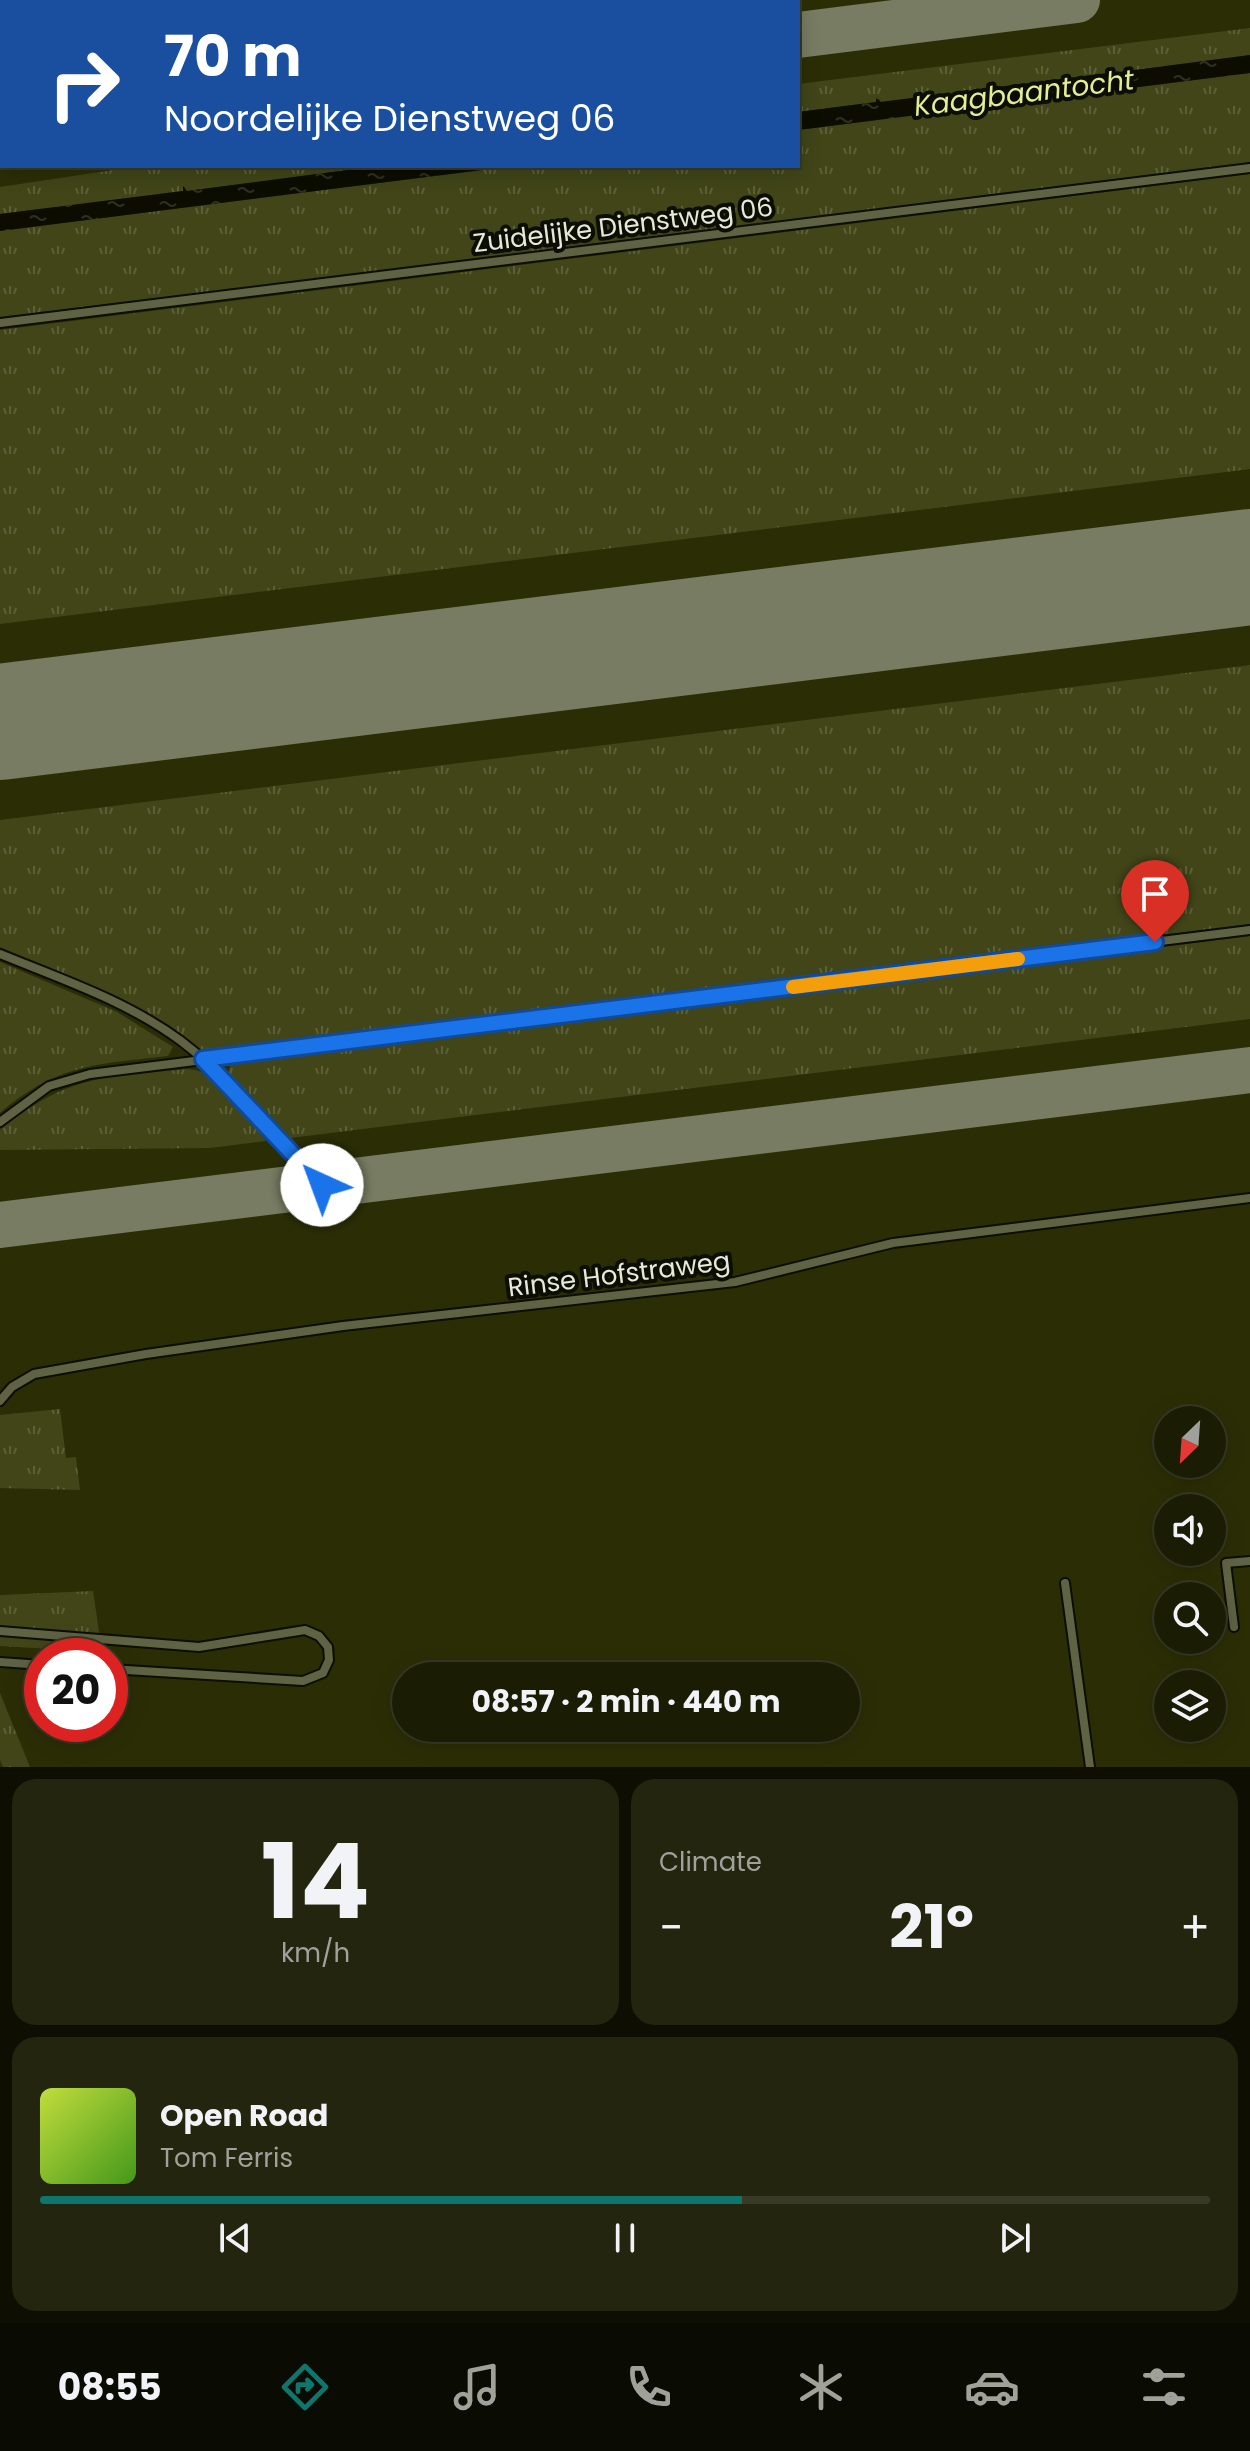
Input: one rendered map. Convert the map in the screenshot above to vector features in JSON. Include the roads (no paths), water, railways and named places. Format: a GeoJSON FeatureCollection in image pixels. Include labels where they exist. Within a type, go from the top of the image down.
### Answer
{"type":"FeatureCollection","features":[{"type":"Feature","properties":{"kind":"lane","name":"Zuidelijke Dienstweg 06"},"geometry":{"type":"LineString","coordinates":[[0,323],[1250,168]]}},
{"type":"Feature","properties":{"kind":"lane"},"geometry":{"type":"LineString","coordinates":[[0,1122],[36,1093],[69,1077],[1250,930]]}},
{"type":"Feature","properties":{"kind":"lane"},"geometry":{"type":"LineString","coordinates":[[0,954],[131,1010],[203,1059],[322,1185]]}},
{"type":"Feature","properties":{"kind":"lane","name":"Rinse Hofstraweg"},"geometry":{"type":"LineString","coordinates":[[0,1401],[12,1387],[34,1374],[114,1359],[343,1326],[735,1282],[893,1243],[1249,1199]]}},
{"type":"Feature","properties":{"kind":"lane"},"geometry":{"type":"LineString","coordinates":[[1234,1627],[1226,1563],[1250,1561]]}},
{"type":"Feature","properties":{"kind":"lane"},"geometry":{"type":"LineString","coordinates":[[1065,1583],[1090,1767]]}},
{"type":"Feature","properties":{"kind":"lane"},"geometry":{"type":"LineString","coordinates":[[128,1641],[199,1647],[305,1630],[323,1639],[329,1653],[323,1673],[303,1681],[128,1670]]}},
{"type":"Feature","properties":{"kind":"lane"},"geometry":{"type":"LineString","coordinates":[[0,1631],[87,1638]]}},
{"type":"Feature","properties":{"kind":"lane"},"geometry":{"type":"LineString","coordinates":[[0,1662],[24,1664]]}},
{"type":"Feature","properties":{"kind":"water","name":"Kaagbaantocht"},"geometry":{"type":"Polygon","coordinates":[[[1250,55],[1250,73],[800,130],[800,112],[876,102],[876,98],[881,102],[1108,73],[1111,69],[1112,73],[1250,55]]]}},
{"type":"Feature","properties":{"kind":"water"},"geometry":{"type":"Polygon","coordinates":[[[363,168],[497,168],[0,231],[0,214],[183,191],[183,186],[187,191],[363,168]]]}}]}
